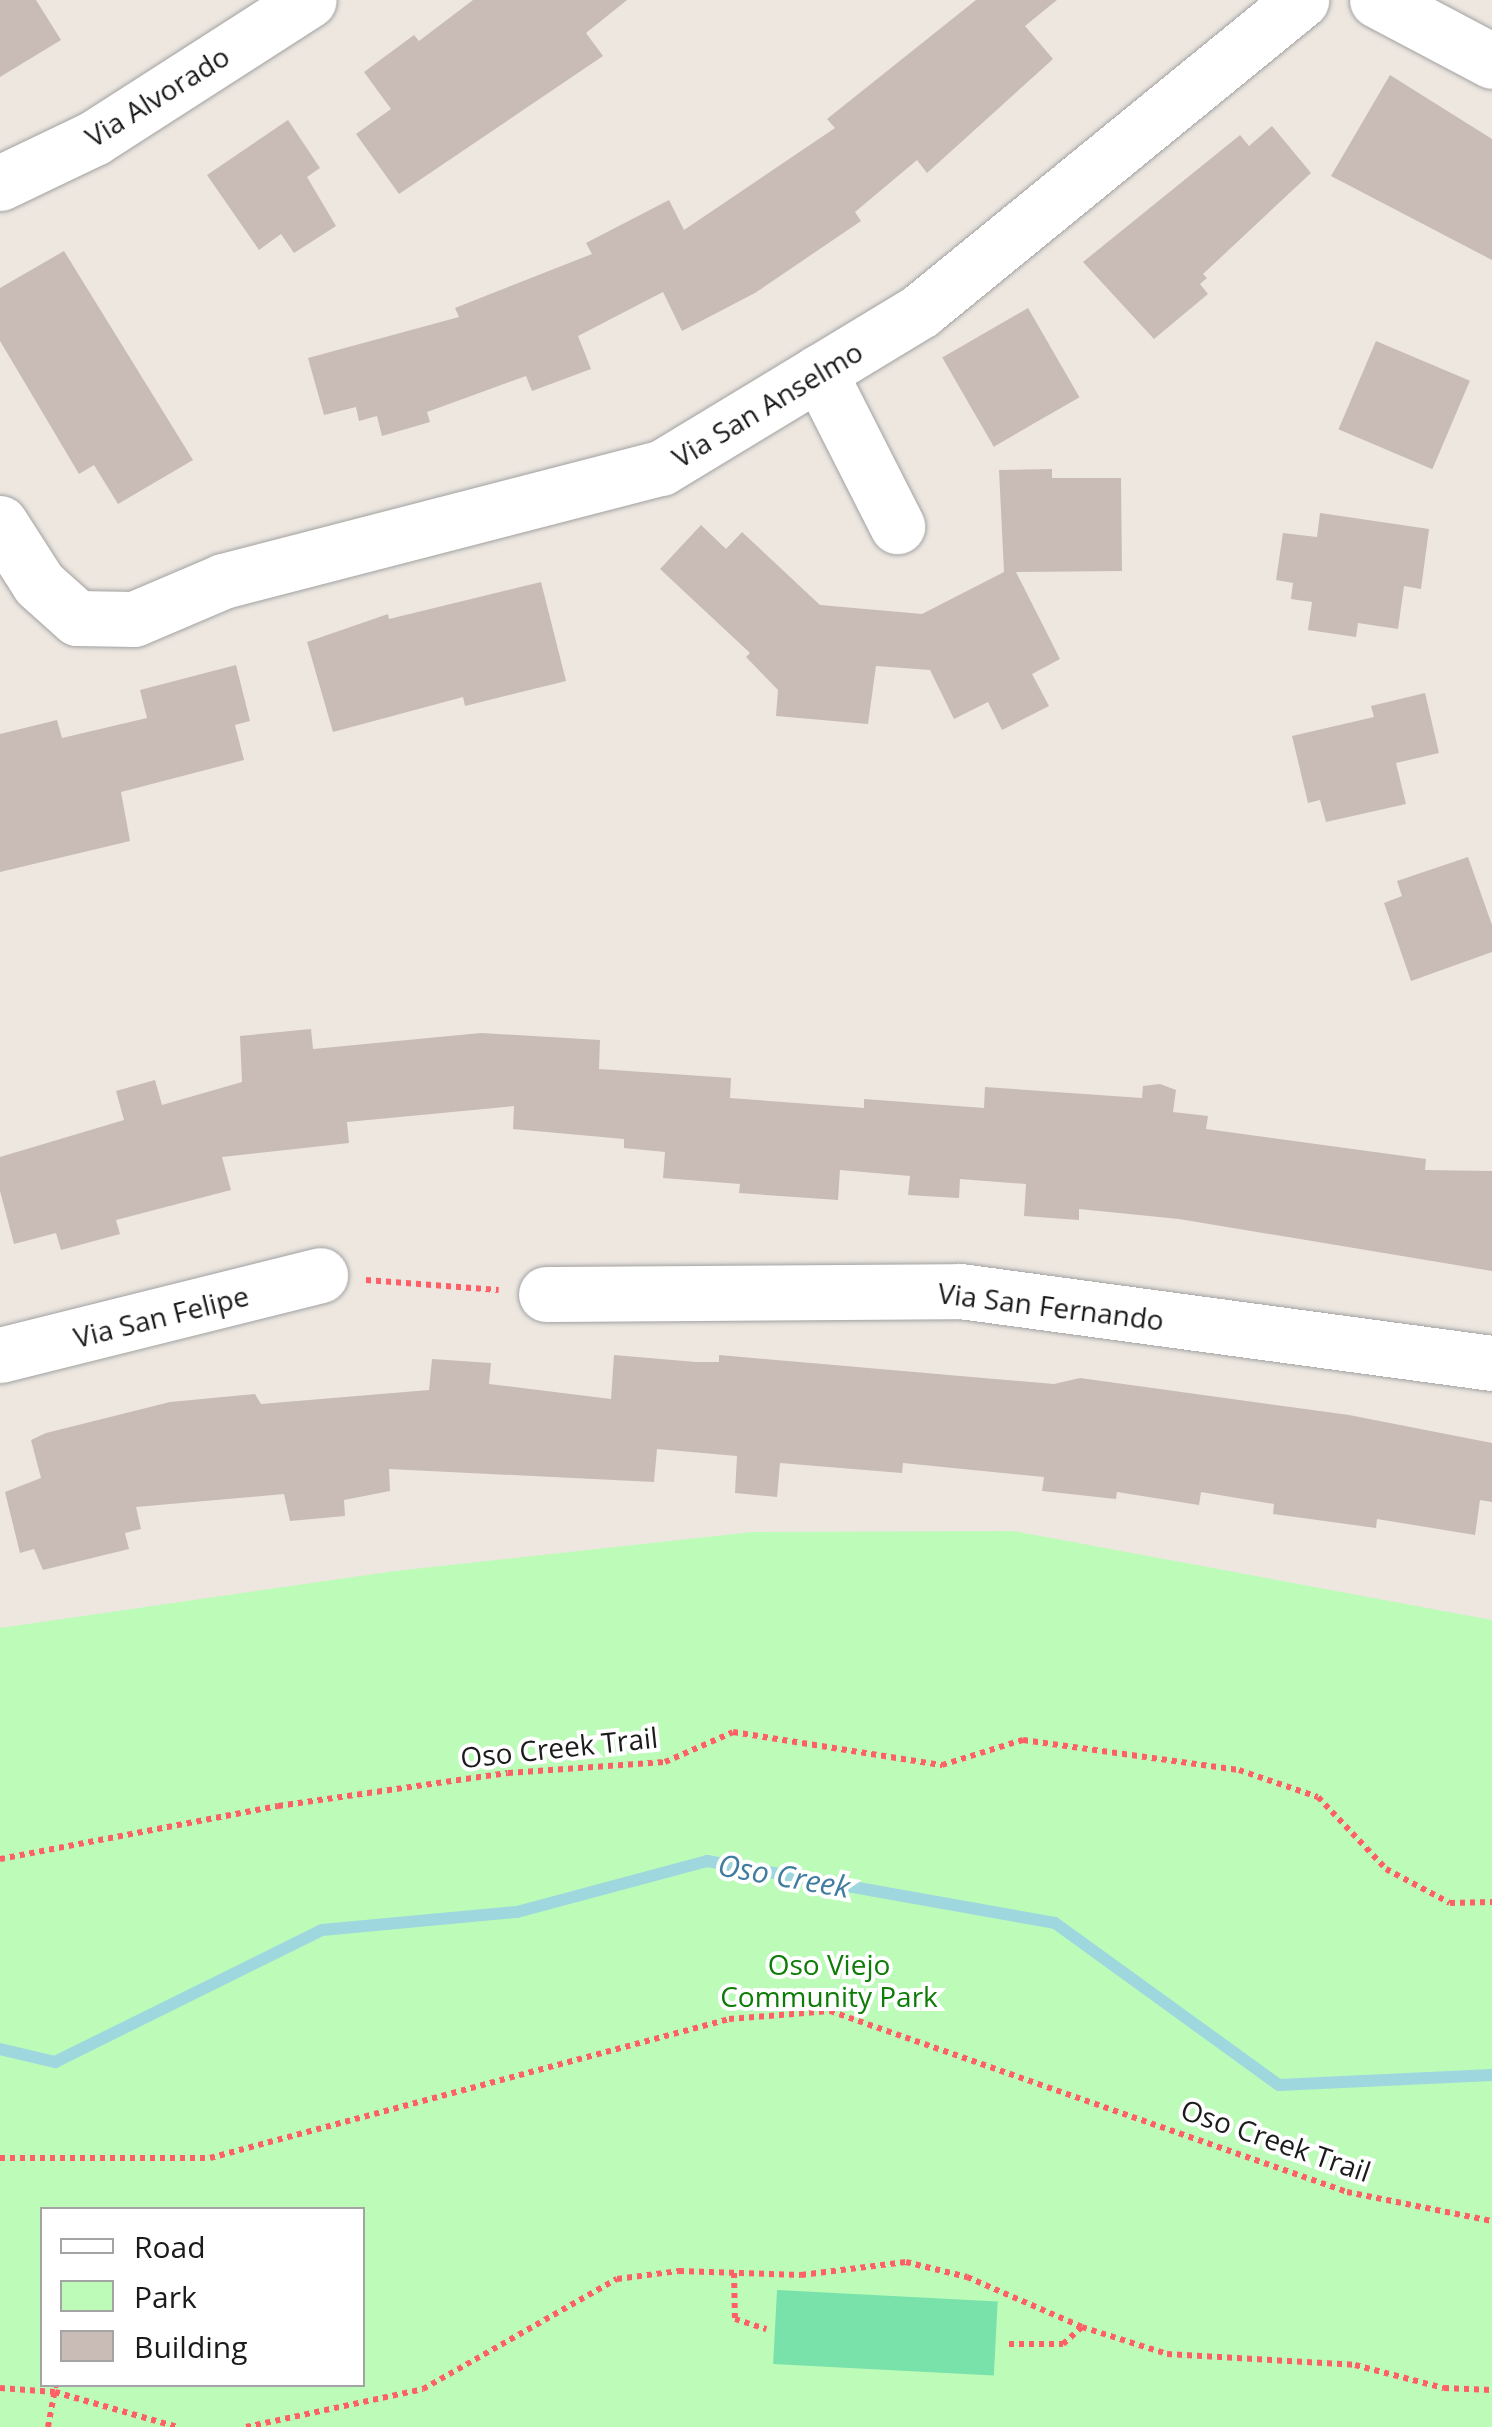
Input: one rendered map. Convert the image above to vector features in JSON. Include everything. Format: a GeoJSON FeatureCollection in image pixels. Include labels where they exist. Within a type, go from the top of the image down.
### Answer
{"type":"FeatureCollection","features":[{"type":"Feature","properties":{"kind":"street","name":"Via Alvorado"},"geometry":{"type":"LineString","coordinates":[[0,183],[94,138],[309,0]]}},
{"type":"Feature","properties":{"kind":"street","name":"Via San Anselmo"},"geometry":{"type":"LineString","coordinates":[[0,523],[39,584],[77,618],[134,619],[223,581],[661,468],[920,311],[1301,0]]}},
{"type":"Feature","properties":{"kind":"street"},"geometry":{"type":"LineString","coordinates":[[1377,0],[1492,61]]}},
{"type":"Feature","properties":{"kind":"street"},"geometry":{"type":"LineString","coordinates":[[818,372],[897,526]]}},
{"type":"Feature","properties":{"kind":"street","name":"Via San Felipe"},"geometry":{"type":"LineString","coordinates":[[0,1354],[320,1275]]}},
{"type":"Feature","properties":{"kind":"street","name":"Via San Fernando"},"geometry":{"type":"LineString","coordinates":[[546,1294],[960,1292],[1492,1363]]}},
{"type":"Feature","properties":{"kind":"path"},"geometry":{"type":"LineString","coordinates":[[320,1275],[546,1294]]}},
{"type":"Feature","properties":{"kind":"path","name":"Oso Creek Trail"},"geometry":{"type":"LineString","coordinates":[[0,1860],[278,1806],[508,1773],[665,1762],[733,1732],[942,1765],[1023,1740],[1239,1770],[1318,1797],[1386,1869],[1450,1903],[1492,1902]]}},
{"type":"Feature","properties":{"kind":"path","name":"Oso Creek Trail"},"geometry":{"type":"LineString","coordinates":[[0,2158],[210,2158],[729,2019],[830,2011],[1347,2192],[1492,2220]]}},
{"type":"Feature","properties":{"kind":"path"},"geometry":{"type":"LineString","coordinates":[[246,2427],[423,2389],[617,2279],[734,2273],[801,2275],[906,2262],[967,2277],[1082,2327],[1167,2354],[1355,2365],[1444,2388],[1492,2390]]}},
{"type":"Feature","properties":{"kind":"path"},"geometry":{"type":"LineString","coordinates":[[734,2273],[730,2298],[735,2319],[766,2329]]}},
{"type":"Feature","properties":{"kind":"path"},"geometry":{"type":"LineString","coordinates":[[1010,2344],[1064,2344],[1082,2327]]}},
{"type":"Feature","properties":{"kind":"path"},"geometry":{"type":"LineString","coordinates":[[0,2388],[56,2388],[177,2427]]}},
{"type":"Feature","properties":{"kind":"path"},"geometry":{"type":"LineString","coordinates":[[48,2427],[56,2388]]}},
{"type":"Feature","properties":{"kind":"green space","name":"Oso Viejo Community Park"},"geometry":{"type":"Polygon","coordinates":[[[1013,1531],[1492,1620],[1492,2427],[0,2427],[0,1628],[395,1571],[752,1532],[1013,1531]]]}},
{"type":"Feature","properties":{"kind":"green space"},"geometry":{"type":"Polygon","coordinates":[[[777,2290],[998,2302],[994,2375],[773,2364],[777,2290]]]}},
{"type":"Feature","properties":{"kind":"building"},"geometry":{"type":"Polygon","coordinates":[[[0,0],[36,0],[61,40],[0,77],[0,0]]]}},
{"type":"Feature","properties":{"kind":"building"},"geometry":{"type":"Polygon","coordinates":[[[473,0],[627,0],[586,33],[603,56],[399,194],[356,134],[391,109],[364,72],[414,35],[419,41],[473,0]]]}},
{"type":"Feature","properties":{"kind":"building"},"geometry":{"type":"Polygon","coordinates":[[[976,0],[1057,0],[1025,26],[1053,59],[927,173],[917,160],[855,212],[861,221],[755,293],[682,331],[663,292],[578,336],[591,369],[532,391],[526,376],[427,412],[430,422],[382,436],[377,416],[359,421],[356,407],[324,415],[308,358],[459,317],[455,308],[592,254],[586,243],[669,200],[684,230],[835,128],[827,119],[976,0]]]}},
{"type":"Feature","properties":{"kind":"building"},"geometry":{"type":"Polygon","coordinates":[[[1390,75],[1492,139],[1492,260],[1331,176],[1390,75]]]}},
{"type":"Feature","properties":{"kind":"building"},"geometry":{"type":"Polygon","coordinates":[[[288,120],[320,168],[307,177],[336,226],[294,253],[281,234],[259,250],[207,175],[288,120]]]}},
{"type":"Feature","properties":{"kind":"building"},"geometry":{"type":"Polygon","coordinates":[[[1272,126],[1311,173],[1203,274],[1207,278],[1200,284],[1208,294],[1154,339],[1083,262],[1240,135],[1249,146],[1272,126]]]}},
{"type":"Feature","properties":{"kind":"building"},"geometry":{"type":"Polygon","coordinates":[[[64,251],[193,460],[118,504],[94,465],[79,474],[0,341],[0,288],[64,251]]]}},
{"type":"Feature","properties":{"kind":"building"},"geometry":{"type":"Polygon","coordinates":[[[1028,308],[1080,397],[994,447],[942,358],[1028,308]]]}},
{"type":"Feature","properties":{"kind":"building"},"geometry":{"type":"Polygon","coordinates":[[[1376,341],[1470,381],[1432,469],[1338,429],[1376,341]]]}},
{"type":"Feature","properties":{"kind":"building"},"geometry":{"type":"Polygon","coordinates":[[[1052,469],[1052,478],[1121,478],[1122,571],[1016,572],[1060,659],[1032,674],[1049,706],[1002,730],[988,702],[954,719],[930,670],[876,666],[868,724],[776,716],[778,690],[746,657],[750,653],[660,569],[701,525],[726,549],[742,532],[820,605],[922,614],[1004,572],[999,470],[1052,469]]]}},
{"type":"Feature","properties":{"kind":"building"},"geometry":{"type":"Polygon","coordinates":[[[1320,513],[1429,529],[1421,589],[1404,586],[1398,629],[1358,623],[1356,637],[1308,630],[1312,602],[1291,599],[1293,583],[1276,580],[1283,533],[1317,537],[1320,513]]]}},
{"type":"Feature","properties":{"kind":"building"},"geometry":{"type":"Polygon","coordinates":[[[541,582],[566,681],[465,706],[463,697],[333,732],[307,642],[388,614],[389,619],[541,582]]]}},
{"type":"Feature","properties":{"kind":"building"},"geometry":{"type":"Polygon","coordinates":[[[236,665],[250,721],[235,725],[244,760],[121,792],[130,841],[0,872],[0,734],[57,720],[62,738],[147,718],[140,690],[236,665]]]}},
{"type":"Feature","properties":{"kind":"building"},"geometry":{"type":"Polygon","coordinates":[[[1425,693],[1439,753],[1396,763],[1406,804],[1326,822],[1320,800],[1308,803],[1292,736],[1374,717],[1371,706],[1425,693]]]}},
{"type":"Feature","properties":{"kind":"building"},"geometry":{"type":"Polygon","coordinates":[[[1468,857],[1492,925],[1492,952],[1411,981],[1384,903],[1402,896],[1397,881],[1468,857]]]}},
{"type":"Feature","properties":{"kind":"building"},"geometry":{"type":"Polygon","coordinates":[[[311,1029],[313,1049],[481,1033],[600,1040],[599,1069],[731,1078],[730,1098],[864,1108],[864,1099],[984,1108],[985,1087],[1142,1098],[1143,1086],[1160,1084],[1176,1090],[1173,1112],[1208,1116],[1206,1129],[1426,1159],[1425,1170],[1492,1171],[1492,1271],[1179,1219],[1079,1209],[1079,1220],[1024,1216],[1026,1184],[960,1179],[959,1198],[908,1195],[910,1176],[840,1170],[838,1200],[739,1193],[740,1184],[663,1178],[665,1152],[624,1148],[624,1139],[513,1129],[514,1106],[347,1122],[349,1143],[222,1157],[231,1190],[116,1220],[120,1234],[61,1250],[56,1233],[14,1244],[0,1191],[0,1157],[124,1120],[116,1091],[155,1080],[162,1105],[242,1082],[240,1036],[311,1029]]]}},
{"type":"Feature","properties":{"kind":"building"},"geometry":{"type":"Polygon","coordinates":[[[614,1355],[719,1362],[719,1355],[1054,1384],[1080,1378],[1349,1415],[1492,1443],[1492,1502],[1480,1500],[1475,1535],[1377,1519],[1376,1528],[1273,1514],[1274,1504],[1201,1492],[1199,1505],[1117,1492],[1116,1499],[1042,1491],[1044,1477],[903,1463],[902,1473],[780,1463],[777,1497],[735,1493],[737,1456],[657,1449],[654,1482],[389,1469],[390,1491],[344,1500],[345,1516],[290,1521],[284,1494],[136,1507],[141,1529],[125,1533],[129,1549],[43,1570],[34,1549],[20,1553],[5,1492],[41,1478],[31,1440],[46,1433],[170,1402],[255,1394],[261,1404],[429,1390],[432,1359],[491,1363],[489,1384],[611,1399],[614,1355]]]}},
{"type":"Feature","properties":{"kind":"waterway","name":"Oso Creek"},"geometry":{"type":"LineString","coordinates":[[0,2049],[55,2062],[322,1930],[517,1912],[707,1861],[1055,1923],[1279,2085],[1492,2075]]}}]}
